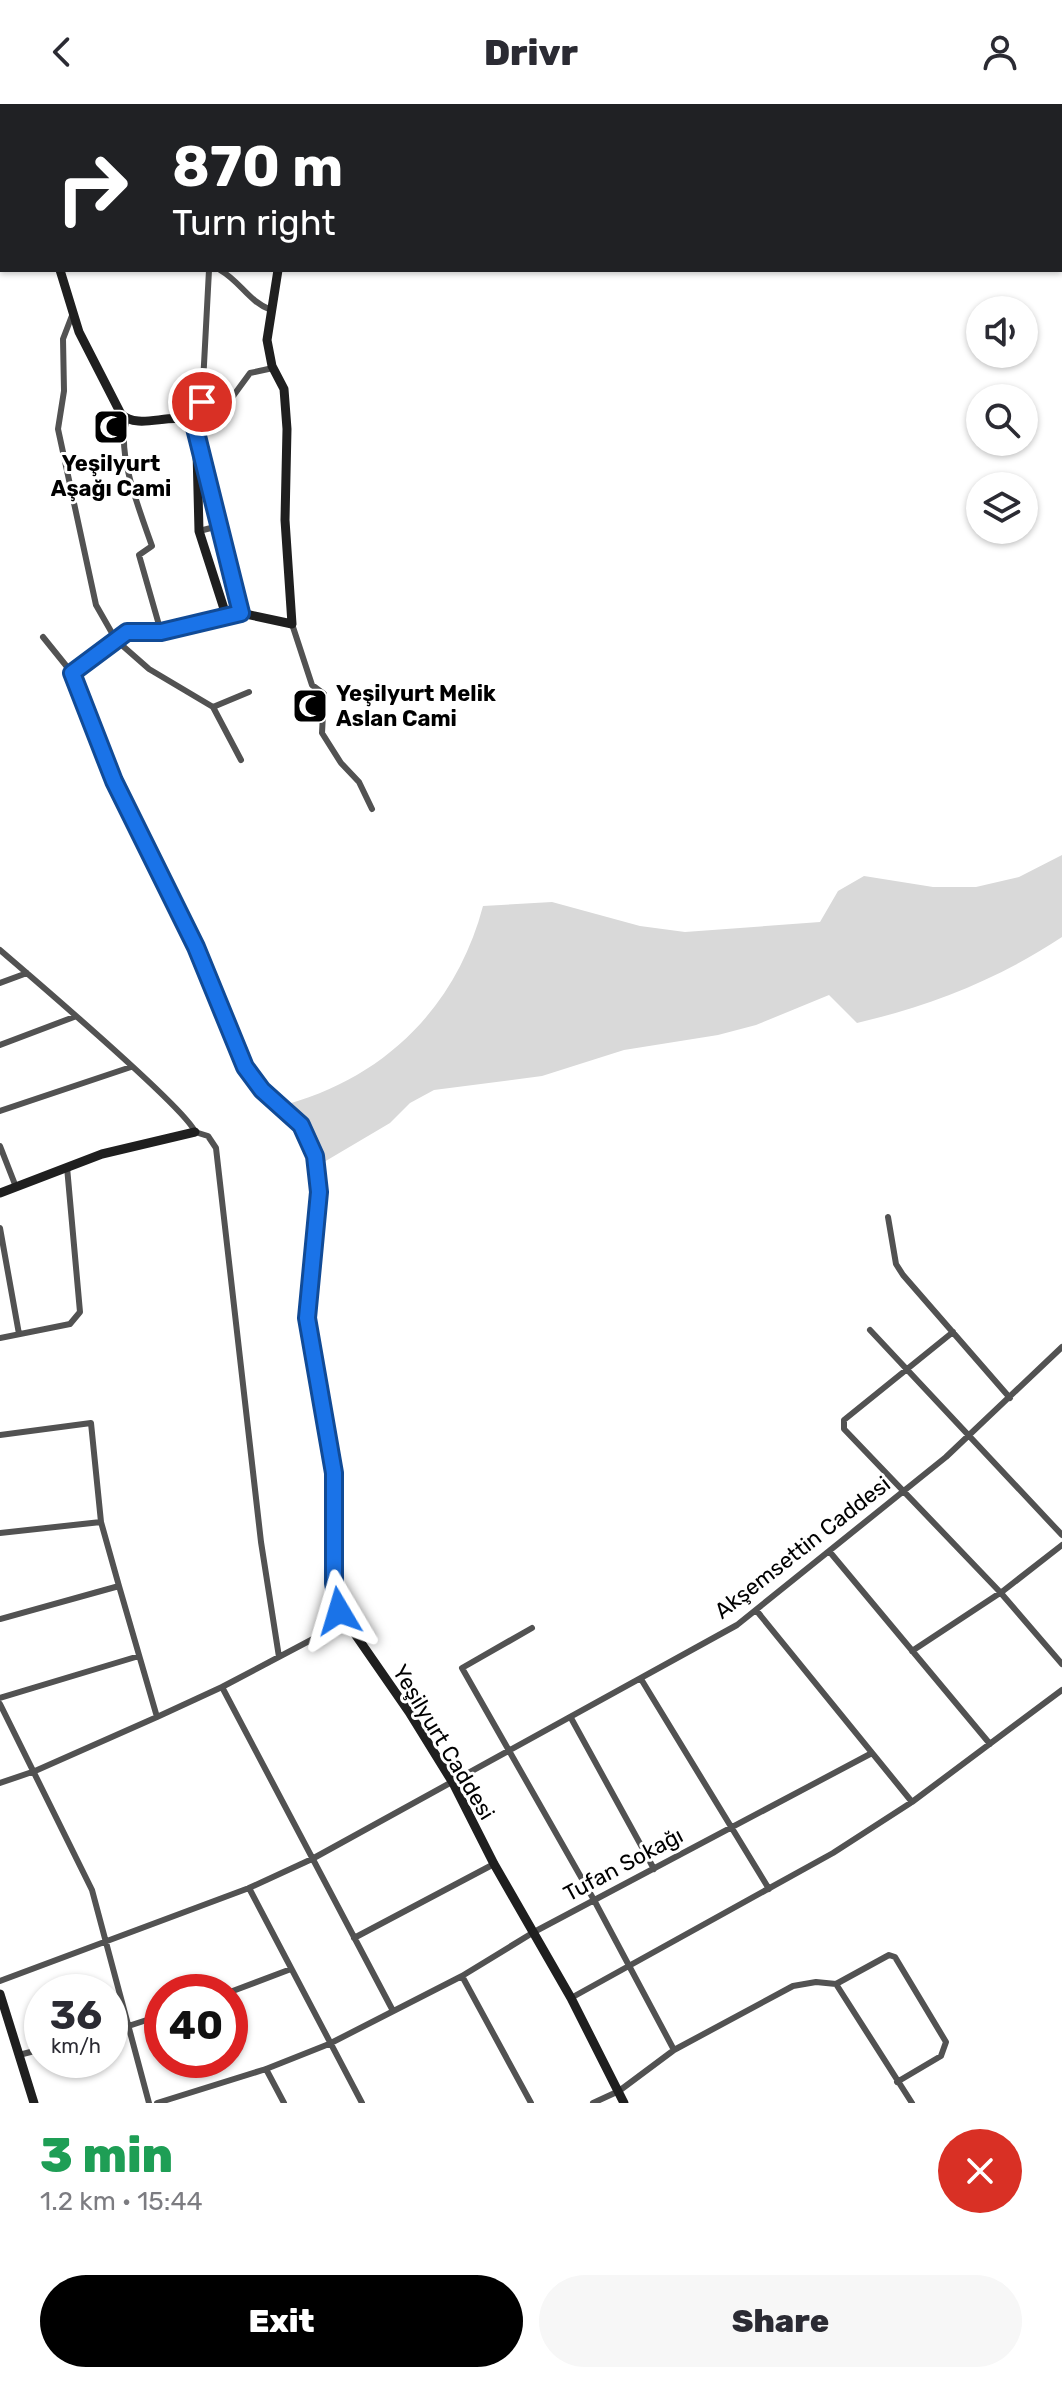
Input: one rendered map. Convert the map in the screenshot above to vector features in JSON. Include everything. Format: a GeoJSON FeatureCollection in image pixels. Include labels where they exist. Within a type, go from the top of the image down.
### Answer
{"type":"FeatureCollection","features":[{"type":"Feature","properties":{"kind":"street"},"geometry":{"type":"LineString","coordinates":[[61,272],[79,332],[117,408],[127,420],[134,423],[183,420],[195,429],[241,613]]}},
{"type":"Feature","properties":{"kind":"street"},"geometry":{"type":"LineString","coordinates":[[209,272],[202,402],[195,429],[197,492],[199,531],[226,615]]}},
{"type":"Feature","properties":{"kind":"street"},"geometry":{"type":"LineString","coordinates":[[223,272],[239,281],[253,303],[271,310]]}},
{"type":"Feature","properties":{"kind":"street"},"geometry":{"type":"LineString","coordinates":[[278,272],[267,340],[273,368],[284,389],[287,429],[285,520],[292,624],[312,685],[324,694],[322,733],[341,763],[359,782],[372,809]]}},
{"type":"Feature","properties":{"kind":"street"},"geometry":{"type":"LineString","coordinates":[[74,311],[63,339],[64,391],[58,429],[96,605],[116,640],[149,669],[213,707],[241,760]]}},
{"type":"Feature","properties":{"kind":"street"},"geometry":{"type":"LineString","coordinates":[[202,402],[228,403],[250,373],[273,368]]}},
{"type":"Feature","properties":{"kind":"street"},"geometry":{"type":"LineString","coordinates":[[127,420],[122,432],[135,497],[152,546],[139,555],[161,632]]}},
{"type":"Feature","properties":{"kind":"street"},"geometry":{"type":"LineString","coordinates":[[197,492],[210,489]]}},
{"type":"Feature","properties":{"kind":"street"},"geometry":{"type":"LineString","coordinates":[[199,531],[219,526]]}},
{"type":"Feature","properties":{"kind":"street"},"geometry":{"type":"LineString","coordinates":[[43,637],[72,673],[127,632],[161,632],[241,613],[292,624]]}},
{"type":"Feature","properties":{"kind":"street","name":"Yeşilyurt Caddesi"},"geometry":{"type":"LineString","coordinates":[[72,673],[114,781],[196,947],[245,1067],[262,1090],[301,1125],[315,1156],[319,1192],[307,1318],[334,1473],[334,1583],[339,1611],[409,1712],[453,1783],[494,1864],[571,1998],[624,2103]]}},
{"type":"Feature","properties":{"kind":"street"},"geometry":{"type":"LineString","coordinates":[[213,707],[249,692]]}},
{"type":"Feature","properties":{"kind":"street"},"geometry":{"type":"LineString","coordinates":[[0,950],[131,1067],[191,1124],[195,1132]]}},
{"type":"Feature","properties":{"kind":"street"},"geometry":{"type":"LineString","coordinates":[[0,983],[27,973]]}},
{"type":"Feature","properties":{"kind":"street"},"geometry":{"type":"LineString","coordinates":[[0,1045],[74,1017]]}},
{"type":"Feature","properties":{"kind":"street"},"geometry":{"type":"LineString","coordinates":[[0,1111],[131,1067]]}},
{"type":"Feature","properties":{"kind":"street"},"geometry":{"type":"LineString","coordinates":[[0,1193],[102,1154],[195,1132],[208,1136],[216,1148],[257,1511],[279,1657]]}},
{"type":"Feature","properties":{"kind":"street"},"geometry":{"type":"LineString","coordinates":[[0,1146],[16,1187]]}},
{"type":"Feature","properties":{"kind":"street"},"geometry":{"type":"LineString","coordinates":[[0,1338],[70,1324],[80,1312],[67,1167]]}},
{"type":"Feature","properties":{"kind":"street"},"geometry":{"type":"LineString","coordinates":[[888,1217],[896,1264],[1010,1398]]}},
{"type":"Feature","properties":{"kind":"street"},"geometry":{"type":"LineString","coordinates":[[0,1228],[19,1334]]}},
{"type":"Feature","properties":{"kind":"street"},"geometry":{"type":"LineString","coordinates":[[870,1330],[1062,1535]]}},
{"type":"Feature","properties":{"kind":"street"},"geometry":{"type":"LineString","coordinates":[[953,1332],[843,1422],[847,1434],[1000,1592],[1062,1664]]}},
{"type":"Feature","properties":{"kind":"street","name":"Akşemsettin Caddesi"},"geometry":{"type":"LineString","coordinates":[[0,1981],[249,1888],[312,1859],[737,1625],[968,1436],[1062,1347]]}},
{"type":"Feature","properties":{"kind":"street"},"geometry":{"type":"LineString","coordinates":[[0,1435],[91,1423],[101,1522],[157,1717]]}},
{"type":"Feature","properties":{"kind":"street"},"geometry":{"type":"LineString","coordinates":[[0,1533],[101,1522]]}},
{"type":"Feature","properties":{"kind":"street"},"geometry":{"type":"LineString","coordinates":[[912,1651],[1000,1592],[1062,1545]]}},
{"type":"Feature","properties":{"kind":"street"},"geometry":{"type":"LineString","coordinates":[[829,1551],[990,1744]]}},
{"type":"Feature","properties":{"kind":"street"},"geometry":{"type":"LineString","coordinates":[[0,1619],[119,1586]]}},
{"type":"Feature","properties":{"kind":"street"},"geometry":{"type":"LineString","coordinates":[[756,1610],[912,1802]]}},
{"type":"Feature","properties":{"kind":"street"},"geometry":{"type":"LineString","coordinates":[[0,1783],[35,1771],[222,1687],[345,1622]]}},
{"type":"Feature","properties":{"kind":"street"},"geometry":{"type":"LineString","coordinates":[[532,1628],[462,1668],[594,1900],[674,2050]]}},
{"type":"Feature","properties":{"kind":"street"},"geometry":{"type":"LineString","coordinates":[[0,1698],[139,1656]]}},
{"type":"Feature","properties":{"kind":"street"},"geometry":{"type":"LineString","coordinates":[[641,1679],[729,1829],[769,1889]]}},
{"type":"Feature","properties":{"kind":"street"},"geometry":{"type":"LineString","coordinates":[[222,1687],[392,2009]]}},
{"type":"Feature","properties":{"kind":"street"},"geometry":{"type":"LineString","coordinates":[[571,1998],[769,1889],[912,1802],[1062,1690]]}},
{"type":"Feature","properties":{"kind":"street"},"geometry":{"type":"LineString","coordinates":[[0,1704],[92,1890],[149,2103]]}},
{"type":"Feature","properties":{"kind":"street"},"geometry":{"type":"LineString","coordinates":[[571,1718],[654,1869]]}},
{"type":"Feature","properties":{"kind":"street","name":"Tufan Sokağı"},"geometry":{"type":"LineString","coordinates":[[157,2103],[266,2069],[329,2044],[392,2009],[462,1976],[534,1932],[872,1753]]}},
{"type":"Feature","properties":{"kind":"street"},"geometry":{"type":"LineString","coordinates":[[354,1938],[494,1864]]}},
{"type":"Feature","properties":{"kind":"street"},"geometry":{"type":"LineString","coordinates":[[249,1888],[362,2103]]}},
{"type":"Feature","properties":{"kind":"street"},"geometry":{"type":"LineString","coordinates":[[593,2103],[619,2091],[674,2050],[793,1986],[816,1982],[836,1984],[889,1955],[895,1957],[946,2042],[941,2056],[897,2082]]}},
{"type":"Feature","properties":{"kind":"street"},"geometry":{"type":"LineString","coordinates":[[248,1985],[291,1969]]}},
{"type":"Feature","properties":{"kind":"street"},"geometry":{"type":"LineString","coordinates":[[462,1976],[531,2103]]}},
{"type":"Feature","properties":{"kind":"street"},"geometry":{"type":"LineString","coordinates":[[836,1984],[912,2103]]}},
{"type":"Feature","properties":{"kind":"street"},"geometry":{"type":"LineString","coordinates":[[0,1994],[34,2103]]}},
{"type":"Feature","properties":{"kind":"street"},"geometry":{"type":"LineString","coordinates":[[129,2025],[144,2020]]}},
{"type":"Feature","properties":{"kind":"street"},"geometry":{"type":"LineString","coordinates":[[19,2055],[24,2054]]}},
{"type":"Feature","properties":{"kind":"street"},"geometry":{"type":"LineString","coordinates":[[266,2069],[284,2103]]}},
{"type":"Feature","properties":{"kind":"shaded area"},"geometry":{"type":"Polygon","coordinates":[[[1062,855],[1062,937],[989,978],[911,1008],[857,1023],[829,995],[756,1025],[718,1035],[624,1050],[542,1076],[434,1090],[410,1103],[390,1123],[324,1162],[313,1131],[288,1104],[324,1092],[357,1075],[413,1032],[436,1005],[455,975],[471,942],[483,906],[552,902],[640,926],[685,932],[820,922],[838,891],[864,876],[933,887],[976,887],[1019,877],[1062,855]]]}},
{"type":"Feature","properties":{"kind":"place","name":"Yeşilyurt Aşağı Cami"},"geometry":{"type":"Point","coordinates":[111,427]}},
{"type":"Feature","properties":{"kind":"place","name":"Yeşilyurt Melik Aslan Cami"},"geometry":{"type":"Point","coordinates":[310,706]}},
{"type":"Feature","properties":{"kind":"route"},"geometry":{"type":"LineString","coordinates":[[202,402],[200,418],[194,424],[241,613],[161,632],[127,632],[72,673],[114,781],[196,947],[245,1067],[262,1090],[301,1125],[315,1156],[319,1192],[307,1318],[334,1473],[334,1583],[339,1611]]}}]}
